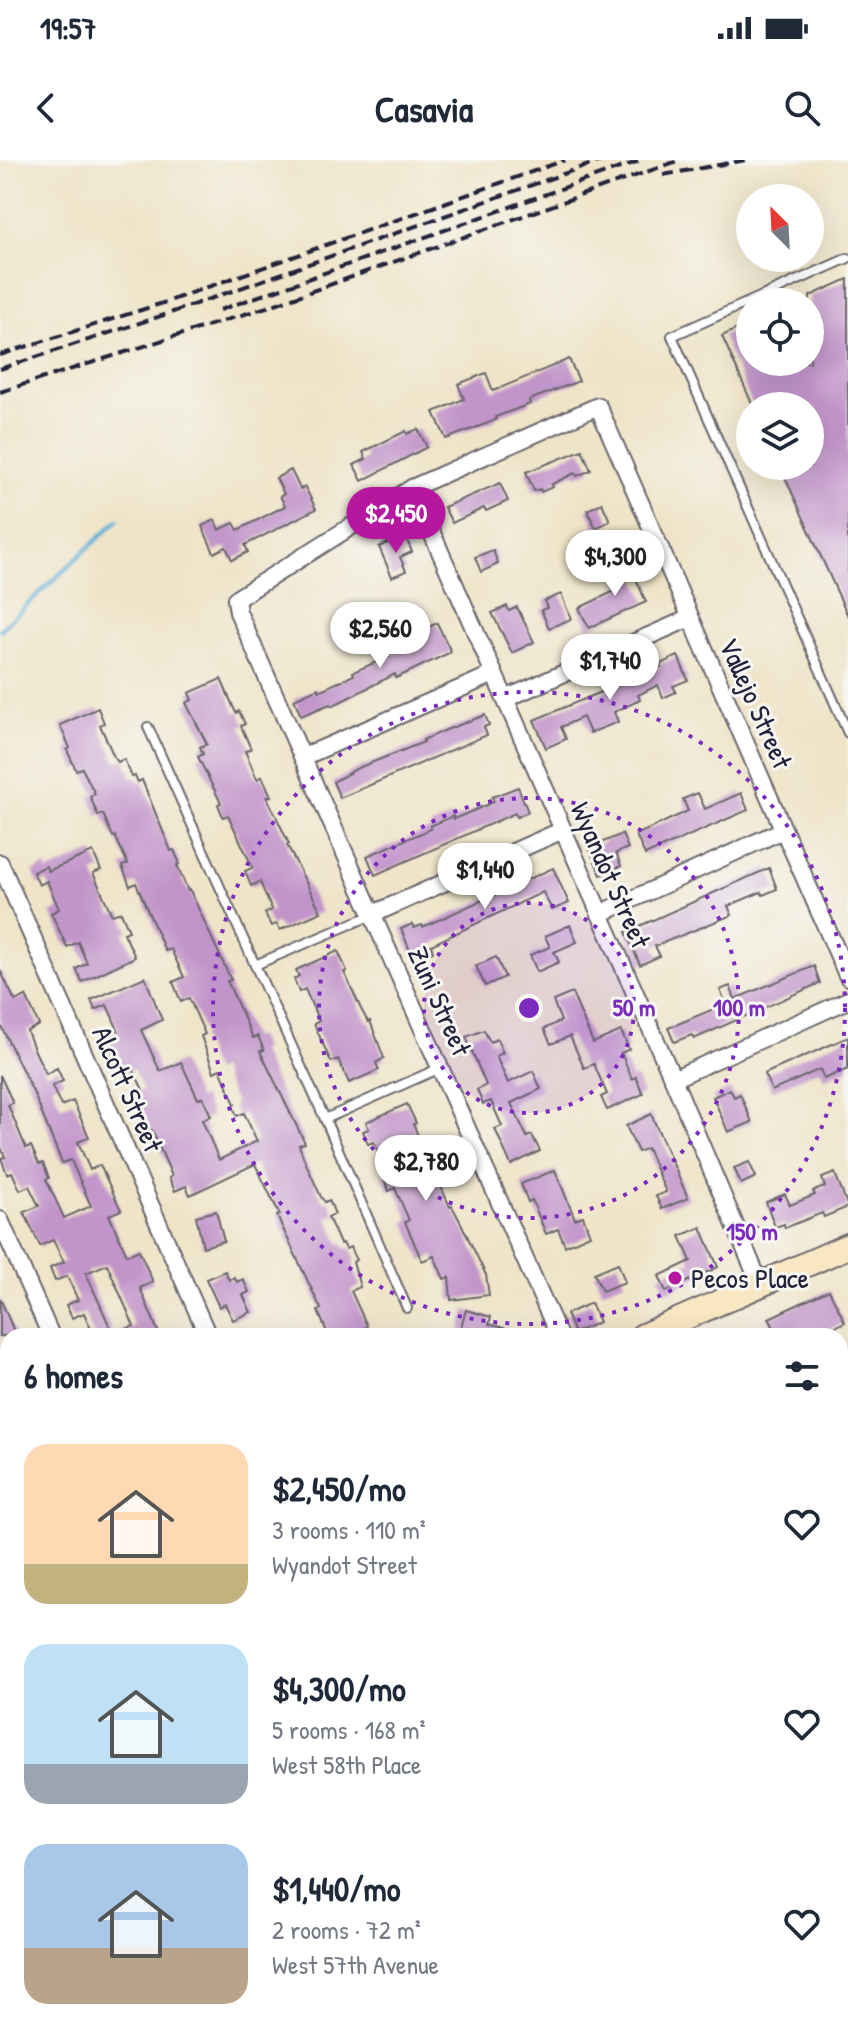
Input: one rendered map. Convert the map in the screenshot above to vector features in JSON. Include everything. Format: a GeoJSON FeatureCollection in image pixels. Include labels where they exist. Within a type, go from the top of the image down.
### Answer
{"type":"FeatureCollection","features":[{"type":"Feature","properties":{"kind":"street","name":"Vallejo Street"},"geometry":{"type":"LineString","coordinates":[[412,488],[598,406],[848,977]]}},
{"type":"Feature","properties":{"kind":"street","name":"Zuni Street"},"geometry":{"type":"LineString","coordinates":[[412,488],[236,599],[238,612],[555,1328]]}},
{"type":"Feature","properties":{"kind":"street","name":"Wyandot Street"},"geometry":{"type":"LineString","coordinates":[[412,488],[673,1079],[760,1284]]}},
{"type":"Feature","properties":{"kind":"street"},"geometry":{"type":"LineString","coordinates":[[505,699],[690,618]]}},
{"type":"Feature","properties":{"kind":"street"},"geometry":{"type":"LineString","coordinates":[[303,757],[494,674]]}},
{"type":"Feature","properties":{"kind":"street"},"geometry":{"type":"LineString","coordinates":[[373,914],[563,830]]}},
{"type":"Feature","properties":{"kind":"street"},"geometry":{"type":"LineString","coordinates":[[600,914],[783,830]]}},
{"type":"Feature","properties":{"kind":"street","name":"Alcott Street"},"geometry":{"type":"LineString","coordinates":[[0,863],[204,1328]]}},
{"type":"Feature","properties":{"kind":"street"},"geometry":{"type":"LineString","coordinates":[[673,1079],[848,1000]]}},
{"type":"Feature","properties":{"kind":"street"},"geometry":{"type":"LineString","coordinates":[[0,1220],[47,1328]]}},
{"type":"Feature","properties":{"kind":"street"},"geometry":{"type":"LineString","coordinates":[[661,1328],[848,1246]]}},
{"type":"Feature","properties":{"kind":"lane"},"geometry":{"type":"LineString","coordinates":[[848,258],[672,336],[848,733]]}},
{"type":"Feature","properties":{"kind":"lane"},"geometry":{"type":"LineString","coordinates":[[148,727],[407,1308]]}},
{"type":"Feature","properties":{"kind":"lane"},"geometry":{"type":"LineString","coordinates":[[255,965],[373,914]]}},
{"type":"Feature","properties":{"kind":"lane"},"geometry":{"type":"LineString","coordinates":[[325,1119],[441,1067]]}},
{"type":"Feature","properties":{"kind":"building"},"geometry":{"type":"Polygon","coordinates":[[[848,279],[848,616],[786,480],[824,480],[824,392],[747,392],[740,376],[824,376],[824,290],[848,279]]]}},
{"type":"Feature","properties":{"kind":"building"},"geometry":{"type":"Polygon","coordinates":[[[736,330],[736,368],[722,336],[736,330]]]}},
{"type":"Feature","properties":{"kind":"building"},"geometry":{"type":"Polygon","coordinates":[[[569,359],[579,381],[529,400],[530,404],[495,417],[496,420],[446,439],[434,412],[464,399],[458,384],[486,373],[493,391],[569,359]]]}},
{"type":"Feature","properties":{"kind":"building"},"geometry":{"type":"Polygon","coordinates":[[[418,429],[427,447],[362,481],[354,465],[366,459],[363,452],[406,431],[407,434],[418,429]]]}},
{"type":"Feature","properties":{"kind":"building"},"geometry":{"type":"Polygon","coordinates":[[[582,450],[591,470],[577,476],[575,473],[541,492],[540,489],[534,491],[526,472],[582,450]]]}},
{"type":"Feature","properties":{"kind":"building"},"geometry":{"type":"Polygon","coordinates":[[[291,470],[300,489],[305,487],[316,509],[245,545],[248,552],[232,560],[226,547],[214,553],[202,526],[215,520],[219,530],[234,523],[238,530],[285,506],[280,496],[284,494],[276,478],[291,470]]]}},
{"type":"Feature","properties":{"kind":"building"},"geometry":{"type":"Polygon","coordinates":[[[500,483],[508,501],[452,523],[444,507],[500,483]]]}},
{"type":"Feature","properties":{"kind":"building"},"geometry":{"type":"Polygon","coordinates":[[[602,503],[610,521],[596,528],[587,510],[602,503]]]}},
{"type":"Feature","properties":{"kind":"building"},"geometry":{"type":"Polygon","coordinates":[[[405,535],[412,552],[400,557],[406,571],[392,577],[379,547],[405,535]]]}},
{"type":"Feature","properties":{"kind":"building"},"geometry":{"type":"Polygon","coordinates":[[[493,550],[498,564],[481,572],[475,557],[493,550]]]}},
{"type":"Feature","properties":{"kind":"building"},"geometry":{"type":"Polygon","coordinates":[[[628,560],[646,602],[589,628],[579,608],[621,588],[612,567],[628,560]]]}},
{"type":"Feature","properties":{"kind":"building"},"geometry":{"type":"Polygon","coordinates":[[[561,594],[571,619],[549,628],[541,610],[547,608],[544,601],[561,594]]]}},
{"type":"Feature","properties":{"kind":"building"},"geometry":{"type":"Polygon","coordinates":[[[507,606],[509,611],[517,607],[534,642],[512,653],[492,613],[507,606]]]}},
{"type":"Feature","properties":{"kind":"building"},"geometry":{"type":"Polygon","coordinates":[[[437,623],[451,652],[396,678],[395,674],[332,706],[330,704],[301,716],[294,699],[318,688],[319,691],[388,657],[386,653],[419,639],[416,633],[437,623]]]}},
{"type":"Feature","properties":{"kind":"building"},"geometry":{"type":"Polygon","coordinates":[[[678,656],[688,680],[673,686],[676,692],[663,698],[658,685],[638,695],[640,700],[614,712],[618,722],[590,733],[583,717],[561,727],[566,739],[546,748],[534,720],[661,667],[660,664],[678,656]]]}},
{"type":"Feature","properties":{"kind":"building"},"geometry":{"type":"Polygon","coordinates":[[[221,679],[236,713],[239,711],[245,724],[241,726],[251,749],[245,751],[257,779],[262,776],[271,796],[267,797],[287,845],[321,912],[280,930],[277,924],[271,926],[265,913],[272,910],[260,882],[251,886],[245,871],[252,868],[251,864],[228,815],[223,817],[218,804],[221,803],[198,757],[203,754],[200,747],[207,744],[186,703],[192,700],[189,693],[221,679]]]}},
{"type":"Feature","properties":{"kind":"building"},"geometry":{"type":"Polygon","coordinates":[[[98,708],[104,723],[100,725],[114,757],[118,762],[124,759],[132,777],[135,776],[138,782],[142,780],[171,851],[174,850],[180,864],[177,865],[188,891],[231,980],[227,981],[253,1038],[258,1036],[264,1050],[260,1051],[305,1143],[299,1145],[321,1197],[325,1202],[329,1200],[335,1214],[328,1217],[340,1244],[343,1243],[346,1249],[350,1247],[356,1260],[353,1262],[360,1287],[351,1291],[367,1326],[364,1328],[325,1328],[318,1311],[321,1309],[255,1164],[190,1195],[186,1186],[175,1191],[169,1178],[172,1176],[152,1130],[149,1131],[132,1095],[143,1090],[133,1069],[122,1074],[106,1035],[118,1030],[107,1005],[95,1010],[91,1000],[145,977],[162,1020],[141,1030],[160,1071],[181,1062],[198,1099],[203,1097],[211,1116],[202,1120],[219,1160],[257,1141],[244,1113],[237,1116],[220,1069],[214,1072],[201,1036],[205,1034],[189,998],[181,1002],[173,982],[184,977],[171,949],[165,951],[136,883],[130,886],[122,866],[128,864],[103,814],[98,816],[90,796],[95,794],[82,768],[76,770],[60,725],[98,708]]]}},
{"type":"Feature","properties":{"kind":"building"},"geometry":{"type":"Polygon","coordinates":[[[485,715],[489,725],[484,727],[487,735],[340,798],[333,782],[358,768],[485,715]]]}},
{"type":"Feature","properties":{"kind":"building"},"geometry":{"type":"Polygon","coordinates":[[[518,787],[528,812],[517,817],[515,813],[375,875],[367,856],[431,829],[430,826],[453,816],[454,819],[494,802],[492,797],[518,787]]]}},
{"type":"Feature","properties":{"kind":"building"},"geometry":{"type":"Polygon","coordinates":[[[698,793],[705,809],[741,793],[748,810],[645,855],[636,835],[688,811],[683,799],[698,793]]]}},
{"type":"Feature","properties":{"kind":"building"},"geometry":{"type":"Polygon","coordinates":[[[622,834],[628,848],[616,853],[621,866],[601,875],[589,848],[622,834]]]}},
{"type":"Feature","properties":{"kind":"building"},"geometry":{"type":"Polygon","coordinates":[[[93,852],[101,870],[93,873],[112,915],[121,912],[129,931],[124,933],[135,957],[82,982],[76,969],[87,963],[78,942],[67,947],[51,913],[59,909],[47,881],[39,885],[33,872],[46,866],[48,871],[93,852]]]}},
{"type":"Feature","properties":{"kind":"building"},"geometry":{"type":"Polygon","coordinates":[[[553,868],[569,903],[552,910],[543,892],[431,945],[433,952],[419,958],[416,951],[411,953],[401,929],[412,924],[414,928],[423,927],[553,868]]]}},
{"type":"Feature","properties":{"kind":"building"},"geometry":{"type":"Polygon","coordinates":[[[769,868],[777,889],[763,895],[761,892],[728,906],[732,915],[655,946],[660,956],[640,965],[626,932],[769,868]]]}},
{"type":"Feature","properties":{"kind":"building"},"geometry":{"type":"Polygon","coordinates":[[[570,925],[577,942],[554,952],[559,962],[537,972],[530,955],[550,947],[545,936],[570,925]]]}},
{"type":"Feature","properties":{"kind":"building"},"geometry":{"type":"Polygon","coordinates":[[[338,951],[347,971],[344,972],[370,1021],[384,1058],[376,1063],[379,1070],[349,1083],[338,1059],[331,1062],[314,1024],[319,1021],[305,989],[299,992],[294,979],[299,976],[296,970],[338,951]]]}},
{"type":"Feature","properties":{"kind":"building"},"geometry":{"type":"Polygon","coordinates":[[[496,957],[505,977],[485,986],[476,966],[496,957]]]}},
{"type":"Feature","properties":{"kind":"building"},"geometry":{"type":"Polygon","coordinates":[[[814,966],[820,983],[694,1039],[692,1035],[674,1042],[668,1028],[726,1004],[720,990],[730,986],[735,999],[814,966]]]}},
{"type":"Feature","properties":{"kind":"building"},"geometry":{"type":"Polygon","coordinates":[[[0,970],[15,1001],[26,996],[39,1025],[27,1031],[46,1074],[57,1068],[63,1081],[52,1086],[61,1106],[73,1101],[89,1137],[78,1142],[90,1170],[100,1165],[121,1210],[109,1215],[127,1255],[139,1250],[153,1282],[140,1288],[157,1328],[129,1328],[134,1326],[107,1264],[86,1273],[110,1328],[91,1328],[84,1313],[72,1318],[66,1305],[78,1300],[67,1276],[55,1281],[50,1268],[64,1262],[53,1240],[40,1246],[24,1212],[39,1206],[29,1186],[20,1190],[12,1172],[7,1174],[1,1158],[5,1157],[0,1145],[0,1075],[13,1103],[8,1105],[26,1148],[31,1146],[39,1164],[43,1163],[49,1178],[46,1179],[64,1218],[91,1206],[71,1160],[62,1163],[34,1094],[0,1024],[0,970]]]}},
{"type":"Feature","properties":{"kind":"building"},"geometry":{"type":"Polygon","coordinates":[[[572,993],[593,1043],[621,1031],[629,1049],[621,1053],[632,1079],[636,1077],[643,1094],[607,1110],[601,1097],[607,1094],[594,1064],[584,1068],[570,1036],[551,1044],[544,1029],[561,1021],[553,1001],[572,993]]]}},
{"type":"Feature","properties":{"kind":"building"},"geometry":{"type":"Polygon","coordinates":[[[484,1030],[490,1042],[497,1039],[503,1053],[496,1056],[508,1083],[533,1071],[541,1089],[511,1103],[527,1137],[532,1135],[540,1151],[511,1165],[495,1129],[502,1126],[491,1101],[483,1104],[477,1090],[486,1085],[466,1037],[484,1030]]]}},
{"type":"Feature","properties":{"kind":"building"},"geometry":{"type":"Polygon","coordinates":[[[848,1037],[848,1069],[824,1079],[820,1069],[772,1091],[764,1074],[848,1037]]]}},
{"type":"Feature","properties":{"kind":"building"},"geometry":{"type":"Polygon","coordinates":[[[730,1089],[734,1097],[740,1094],[752,1122],[728,1132],[713,1097],[730,1089]]]}},
{"type":"Feature","properties":{"kind":"building"},"geometry":{"type":"Polygon","coordinates":[[[407,1104],[450,1207],[486,1275],[489,1295],[451,1300],[449,1277],[444,1279],[434,1256],[422,1261],[405,1222],[409,1220],[395,1188],[389,1191],[383,1176],[388,1173],[374,1142],[368,1144],[363,1131],[369,1129],[366,1122],[407,1104]]]}},
{"type":"Feature","properties":{"kind":"building"},"geometry":{"type":"Polygon","coordinates":[[[651,1114],[688,1198],[662,1209],[656,1196],[666,1192],[647,1148],[638,1152],[626,1126],[651,1114]]]}},
{"type":"Feature","properties":{"kind":"building"},"geometry":{"type":"Polygon","coordinates":[[[749,1162],[756,1177],[741,1184],[734,1168],[749,1162]]]}},
{"type":"Feature","properties":{"kind":"building"},"geometry":{"type":"Polygon","coordinates":[[[555,1170],[575,1219],[583,1216],[590,1235],[565,1246],[558,1229],[546,1234],[532,1200],[528,1202],[521,1184],[555,1170]]]}},
{"type":"Feature","properties":{"kind":"building"},"geometry":{"type":"Polygon","coordinates":[[[835,1173],[848,1207],[824,1217],[822,1213],[785,1228],[784,1224],[775,1227],[766,1202],[785,1194],[790,1205],[815,1195],[813,1191],[825,1187],[822,1178],[835,1173]]]}},
{"type":"Feature","properties":{"kind":"building"},"geometry":{"type":"Polygon","coordinates":[[[216,1211],[224,1241],[203,1247],[196,1216],[216,1211]]]}},
{"type":"Feature","properties":{"kind":"building"},"geometry":{"type":"Polygon","coordinates":[[[701,1227],[718,1267],[666,1292],[659,1276],[691,1261],[680,1236],[701,1227]]]}},
{"type":"Feature","properties":{"kind":"building"},"geometry":{"type":"Polygon","coordinates":[[[618,1263],[625,1282],[602,1291],[594,1273],[618,1263]]]}},
{"type":"Feature","properties":{"kind":"building"},"geometry":{"type":"Polygon","coordinates":[[[225,1271],[229,1280],[234,1277],[237,1282],[243,1279],[249,1292],[243,1295],[251,1312],[233,1320],[225,1304],[219,1307],[206,1279],[225,1271]]]}},
{"type":"Feature","properties":{"kind":"building"},"geometry":{"type":"Polygon","coordinates":[[[829,1290],[845,1322],[832,1328],[774,1328],[769,1318],[829,1290]]]}},
{"type":"Feature","properties":{"kind":"building"},"geometry":{"type":"Polygon","coordinates":[[[0,1298],[13,1328],[0,1328],[0,1298]]]}},
{"type":"Feature","properties":{"kind":"building"},"geometry":{"type":"Polygon","coordinates":[[[591,1303],[599,1322],[585,1328],[572,1328],[566,1314],[591,1303]]]}},
{"type":"Feature","properties":{"kind":"building"},"geometry":{"type":"Polygon","coordinates":[[[466,1310],[491,1317],[489,1324],[504,1328],[461,1328],[466,1310]]]}},
{"type":"Feature","properties":{"kind":"waterway"},"geometry":{"type":"LineString","coordinates":[[0,630],[118,520]]}},
{"type":"Feature","properties":{"kind":"railway"},"geometry":{"type":"LineString","coordinates":[[0,355],[163,303],[565,160]]}},
{"type":"Feature","properties":{"kind":"railway"},"geometry":{"type":"LineString","coordinates":[[0,369],[173,312],[603,160]]}},
{"type":"Feature","properties":{"kind":"railway"},"geometry":{"type":"LineString","coordinates":[[220,310],[642,160]]}},
{"type":"Feature","properties":{"kind":"railway"},"geometry":{"type":"LineString","coordinates":[[0,392],[270,306],[680,160]]}},
{"type":"Feature","properties":{"kind":"railway"},"geometry":{"type":"LineString","coordinates":[[663,175],[746,160]]}},
{"type":"Feature","properties":{"kind":"place","name":"Pecos Place"},"geometry":{"type":"Point","coordinates":[675,1278]}}]}
